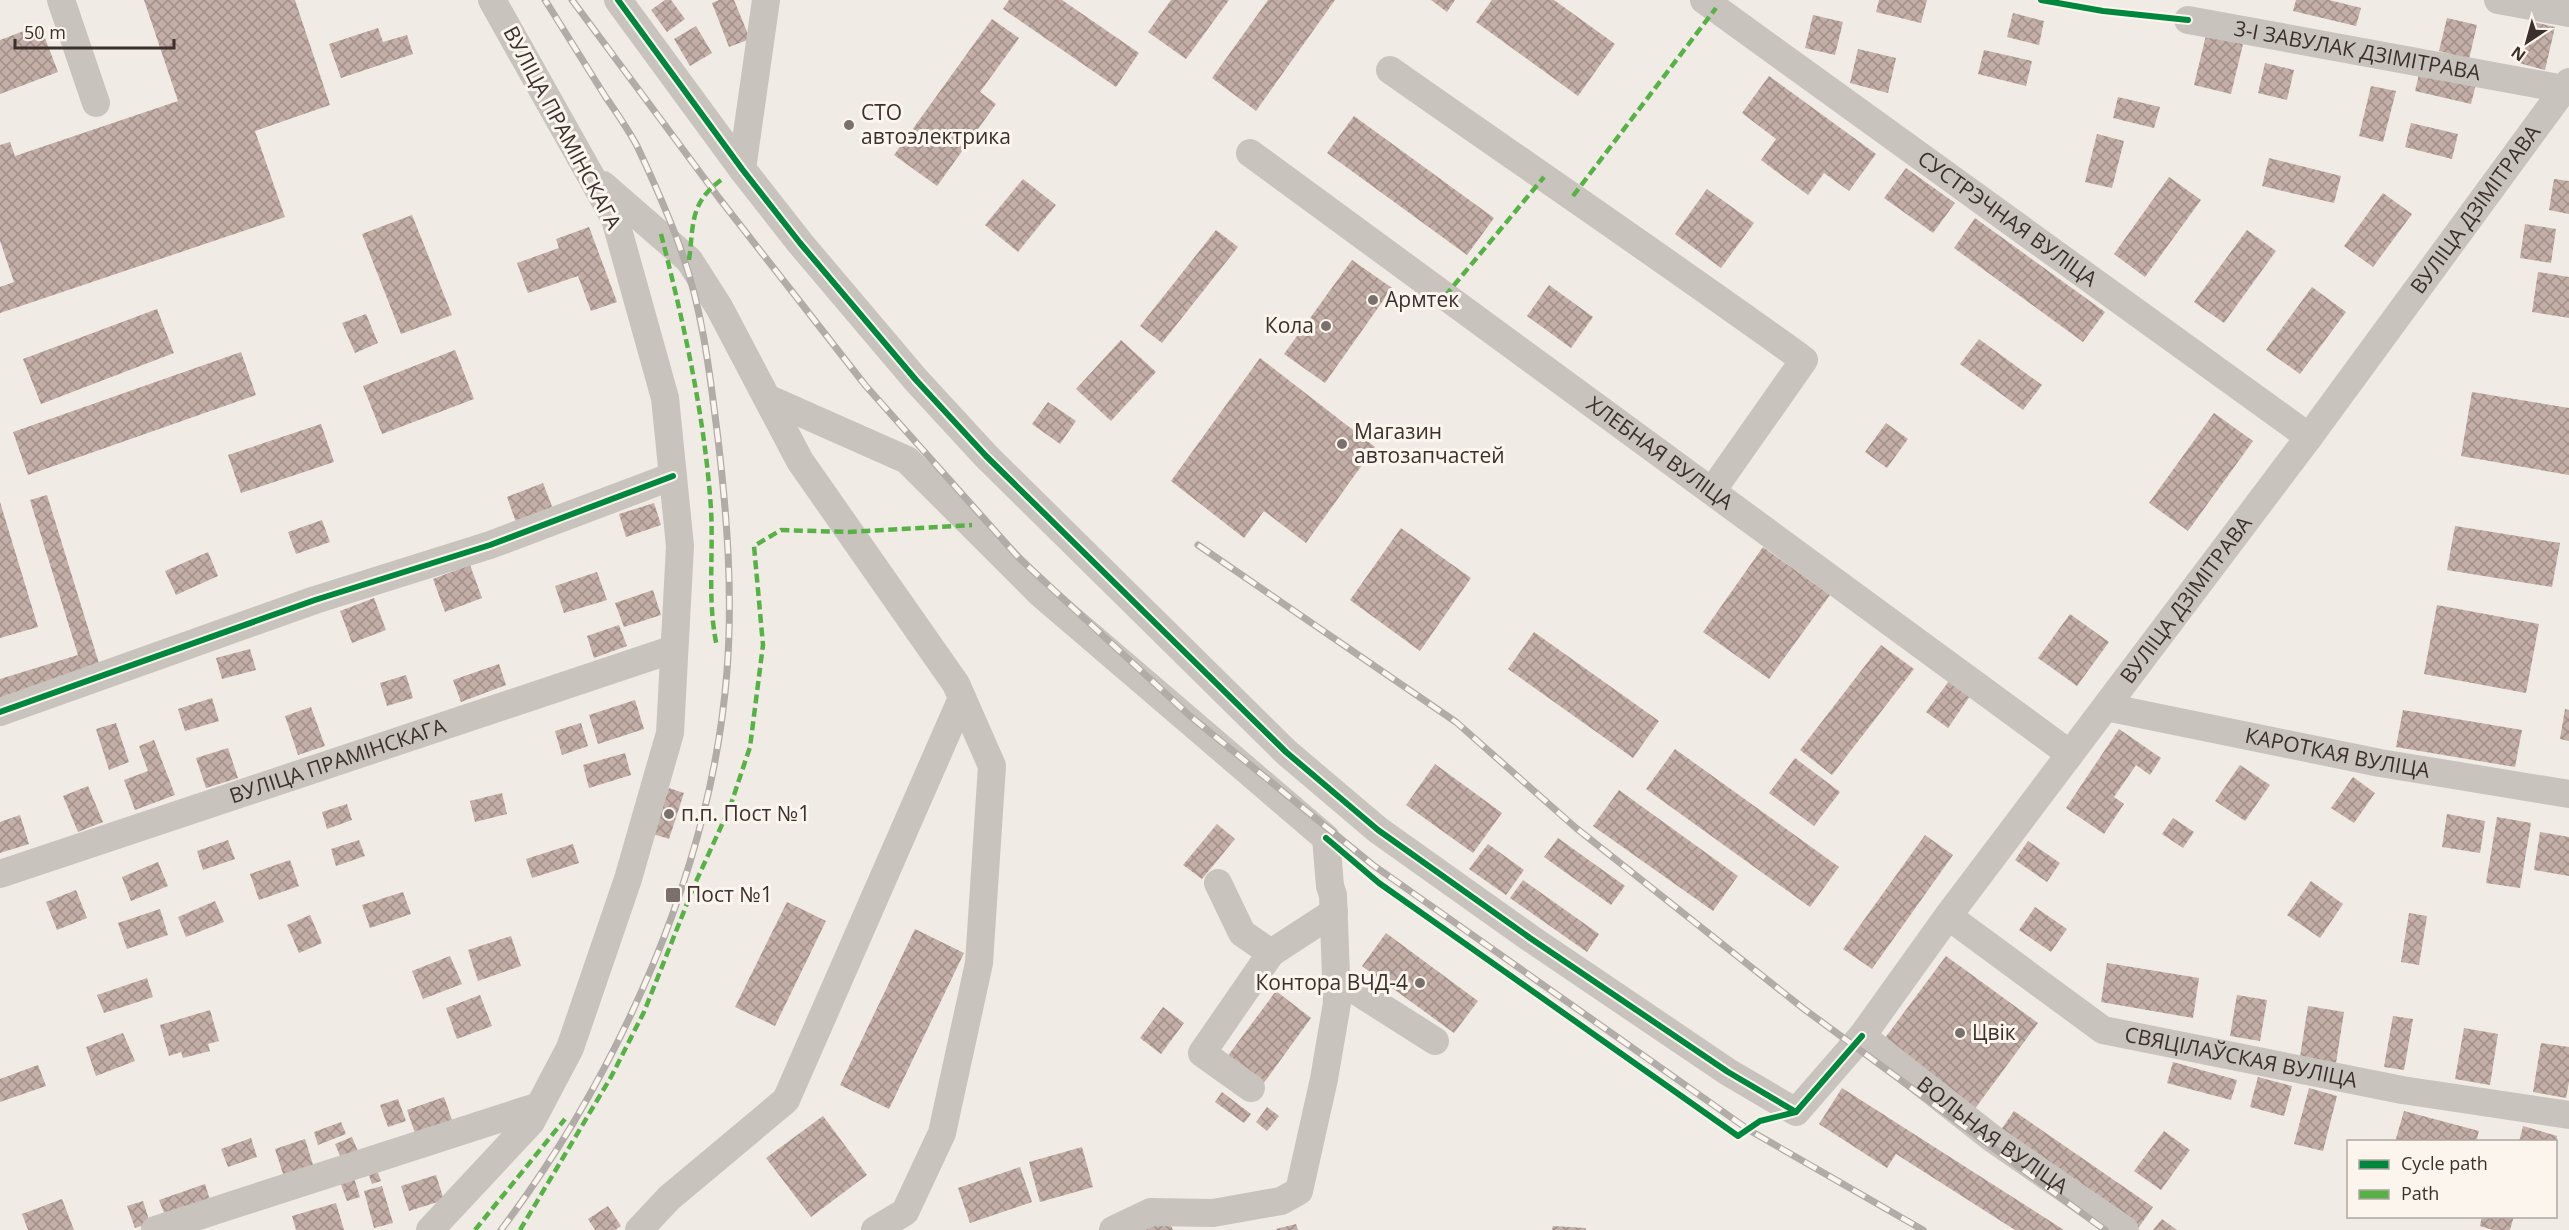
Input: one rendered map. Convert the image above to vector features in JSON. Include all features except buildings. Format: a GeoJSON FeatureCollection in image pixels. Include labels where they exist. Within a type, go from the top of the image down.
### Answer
{"type":"FeatureCollection","features":[{"type":"Feature","properties":{"kind":"street"},"geometry":{"type":"LineString","coordinates":[[61,0],[96,103]]}},
{"type":"Feature","properties":{"kind":"street","name":"ВУЛІЦА ПРАМІНСКАГА"},"geometry":{"type":"LineString","coordinates":[[430,1230],[531,1122],[570,1048],[628,879],[670,733],[680,546],[665,398],[615,219],[492,0]]}},
{"type":"Feature","properties":{"kind":"street"},"geometry":{"type":"LineString","coordinates":[[618,0],[742,169]]}},
{"type":"Feature","properties":{"kind":"street"},"geometry":{"type":"LineString","coordinates":[[742,169],[766,0]]}},
{"type":"Feature","properties":{"kind":"street","name":"СУСТРЭЧНАЯ ВУЛІЦА"},"geometry":{"type":"LineString","coordinates":[[1704,0],[2309,437]]}},
{"type":"Feature","properties":{"kind":"street"},"geometry":{"type":"LineString","coordinates":[[2498,0],[2569,13]]}},
{"type":"Feature","properties":{"kind":"street","name":"3-І ЗАВУЛАК ДЗІМІТРАВА"},"geometry":{"type":"LineString","coordinates":[[2188,20],[2566,85]]}},
{"type":"Feature","properties":{"kind":"street"},"geometry":{"type":"LineString","coordinates":[[1390,70],[1706,289],[1804,360],[1712,491]]}},
{"type":"Feature","properties":{"kind":"street","name":"ВУЛІЦА ДЗІМІТРАВА"},"geometry":{"type":"LineString","coordinates":[[742,169],[800,243],[916,380],[986,456],[1286,752],[1378,830],[1530,938],[1728,1072],[1796,1112],[1862,1036],[1948,916],[2309,437],[2566,85]]}},
{"type":"Feature","properties":{"kind":"street","name":"ХЛЕБНАЯ ВУЛІЦА"},"geometry":{"type":"LineString","coordinates":[[1250,153],[2070,754]]}},
{"type":"Feature","properties":{"kind":"street"},"geometry":{"type":"LineString","coordinates":[[590,174],[689,260],[719,307],[800,461],[956,684],[992,766],[979,963],[942,1133],[905,1212],[875,1230]]}},
{"type":"Feature","properties":{"kind":"street"},"geometry":{"type":"LineString","coordinates":[[767,398],[907,460],[1040,593],[1107,656],[1312,832],[1326,838],[1334,912],[1337,1003],[1324,1079],[1299,1191],[1281,1201],[1213,1213],[1151,1212],[1113,1230]]}},
{"type":"Feature","properties":{"kind":"street"},"geometry":{"type":"LineString","coordinates":[[0,712],[315,600],[490,545],[673,476]]}},
{"type":"Feature","properties":{"kind":"street","name":"ВУЛІЦА ПРАМІНСКАГА"},"geometry":{"type":"LineString","coordinates":[[0,874],[674,649]]}},
{"type":"Feature","properties":{"kind":"street"},"geometry":{"type":"LineString","coordinates":[[639,1230],[669,1198],[786,1100],[962,698]]}},
{"type":"Feature","properties":{"kind":"street","name":"КАРОТКАЯ ВУЛІЦА"},"geometry":{"type":"LineString","coordinates":[[2106,707],[2380,763],[2569,794]]}},
{"type":"Feature","properties":{"kind":"street"},"geometry":{"type":"LineString","coordinates":[[1218,884],[1242,933],[1271,953]]}},
{"type":"Feature","properties":{"kind":"street"},"geometry":{"type":"LineString","coordinates":[[1251,1088],[1202,1053],[1271,953],[1334,912]]}},
{"type":"Feature","properties":{"kind":"street","name":"СВЯЦІЛАЎСКАЯ ВУЛІЦА"},"geometry":{"type":"LineString","coordinates":[[1948,916],[2103,1030],[2402,1090],[2569,1115]]}},
{"type":"Feature","properties":{"kind":"street"},"geometry":{"type":"LineString","coordinates":[[1336,978],[1435,1041]]}},
{"type":"Feature","properties":{"kind":"street","name":"ВОЛЬНАЯ ВУЛІЦА"},"geometry":{"type":"LineString","coordinates":[[1862,1036],[1993,1139],[2125,1230]]}},
{"type":"Feature","properties":{"kind":"street"},"geometry":{"type":"LineString","coordinates":[[155,1230],[539,1106]]}},
{"type":"Feature","properties":{"kind":"railway"},"geometry":{"type":"LineString","coordinates":[[501,1230],[544,1169],[584,1104],[653,966],[680,893],[702,819],[718,745],[729,642],[728,555],[721,468],[705,343],[689,273],[666,211],[637,146],[545,0]]}},
{"type":"Feature","properties":{"kind":"railway"},"geometry":{"type":"LineString","coordinates":[[572,0],[719,198],[865,385],[1019,558],[1190,716],[1373,865],[1749,1130],[1923,1230]]}},
{"type":"Feature","properties":{"kind":"railway"},"geometry":{"type":"LineString","coordinates":[[1198,545],[1456,722],[1576,828],[1804,1009],[2105,1230]]}},
{"type":"Feature","properties":{"kind":"marked path"},"geometry":{"type":"LineString","coordinates":[[1573,196],[1716,8]]}},
{"type":"Feature","properties":{"kind":"marked path"},"geometry":{"type":"LineString","coordinates":[[1445,296],[1544,177]]}},
{"type":"Feature","properties":{"kind":"marked path"},"geometry":{"type":"LineString","coordinates":[[689,260],[693,225],[698,206],[721,180]]}},
{"type":"Feature","properties":{"kind":"marked path"},"geometry":{"type":"LineString","coordinates":[[661,234],[684,332],[707,463],[711,515],[711,591],[717,647]]}},
{"type":"Feature","properties":{"kind":"marked path"},"geometry":{"type":"LineString","coordinates":[[520,1230],[611,1077],[644,1012],[694,886],[730,807],[750,747],[763,645],[754,546],[781,530],[849,532],[972,525]]}},
{"type":"Feature","properties":{"kind":"marked path"},"geometry":{"type":"LineString","coordinates":[[475,1230],[565,1119]]}},
{"type":"Feature","properties":{"kind":"cycle path"},"geometry":{"type":"LineString","coordinates":[[618,0],[742,169],[800,243],[916,380],[986,456],[1286,752],[1378,830],[1530,938],[1728,1072],[1796,1112]]}},
{"type":"Feature","properties":{"kind":"cycle path"},"geometry":{"type":"LineString","coordinates":[[2041,0],[2103,11],[2188,20]]}},
{"type":"Feature","properties":{"kind":"cycle path"},"geometry":{"type":"LineString","coordinates":[[0,712],[315,600],[490,545],[673,476]]}},
{"type":"Feature","properties":{"kind":"cycle path"},"geometry":{"type":"LineString","coordinates":[[1326,838],[1379,883],[1738,1136],[1760,1121],[1796,1112]]}},
{"type":"Feature","properties":{"kind":"cycle path"},"geometry":{"type":"LineString","coordinates":[[1796,1112],[1862,1036]]}},
{"type":"Feature","properties":{"kind":"place","name":"СТО автоэлектрика"},"geometry":{"type":"Point","coordinates":[849,125]}},
{"type":"Feature","properties":{"kind":"place","name":"Армтек"},"geometry":{"type":"Point","coordinates":[1373,300]}},
{"type":"Feature","properties":{"kind":"place","name":"Кола"},"geometry":{"type":"Point","coordinates":[1326,326]}},
{"type":"Feature","properties":{"kind":"place","name":"Магазин автозапчастей"},"geometry":{"type":"Point","coordinates":[1342,444]}},
{"type":"Feature","properties":{"kind":"place","name":"п.п. Пост №1"},"geometry":{"type":"Point","coordinates":[669,814]}},
{"type":"Feature","properties":{"kind":"place","name":"Пост №1"},"geometry":{"type":"Point","coordinates":[673,895]}},
{"type":"Feature","properties":{"kind":"place","name":"Контора ВЧД-4"},"geometry":{"type":"Point","coordinates":[1420,983]}},
{"type":"Feature","properties":{"kind":"place","name":"Цвік"},"geometry":{"type":"Point","coordinates":[1960,1033]}}]}
